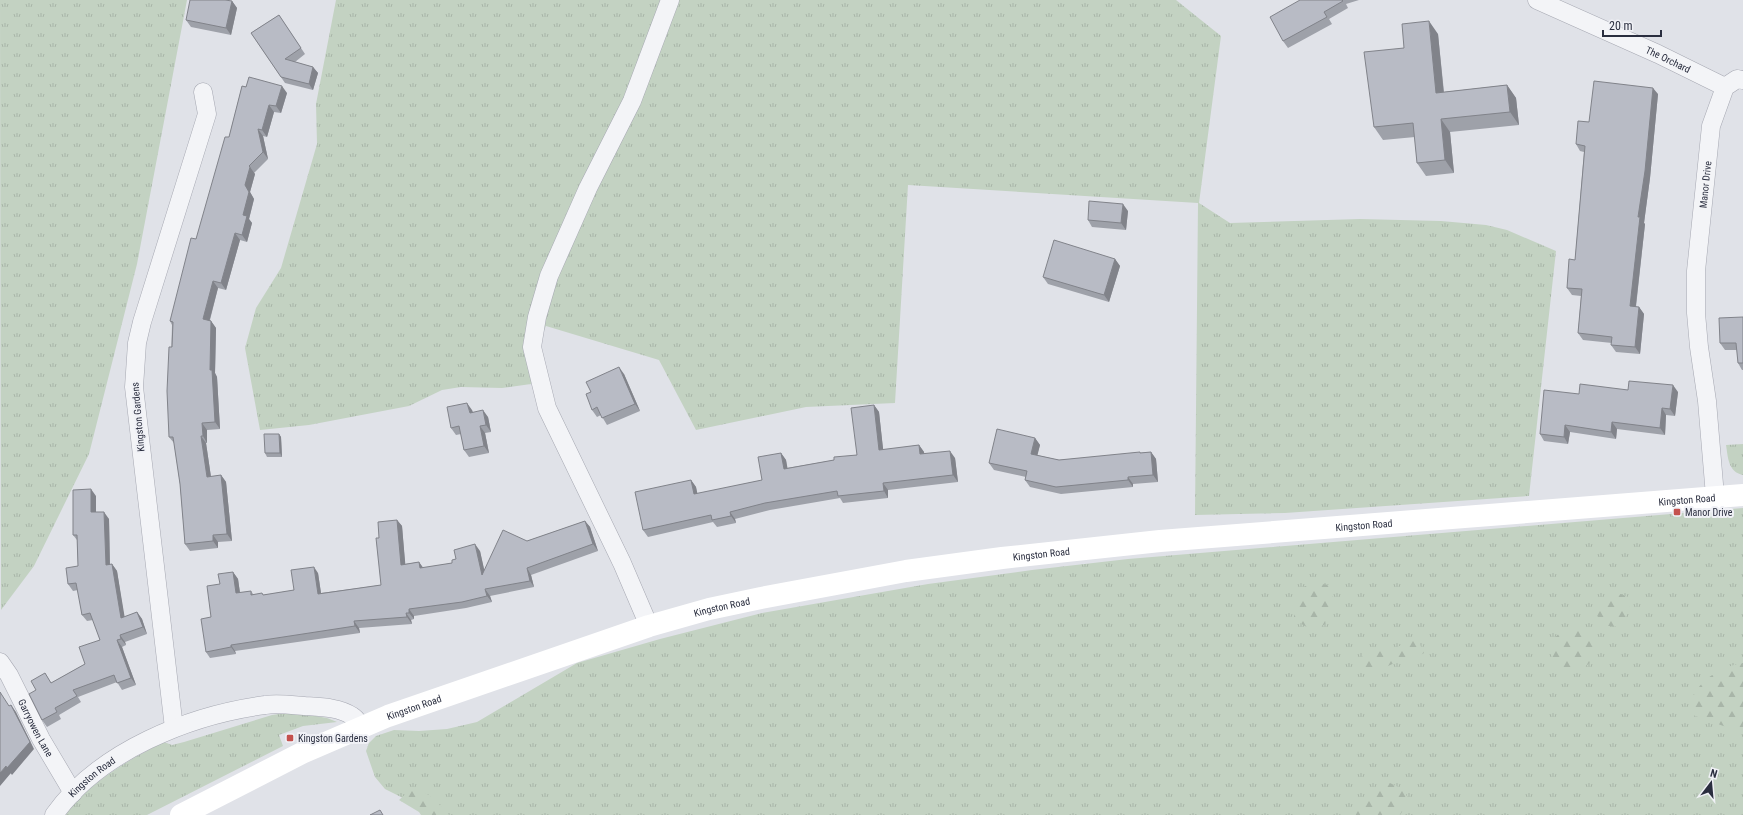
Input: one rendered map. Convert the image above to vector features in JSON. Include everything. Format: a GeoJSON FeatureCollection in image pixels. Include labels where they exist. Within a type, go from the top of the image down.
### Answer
{"type":"FeatureCollection","features":[{"type":"Feature","properties":{"kind":"main road","name":"Kingston Road"},"geometry":{"type":"LineString","coordinates":[[181,815],[302,753],[362,727],[436,699],[649,626],[709,609],[775,595],[906,572],[1002,558],[1160,540],[1743,495]]}},
{"type":"Feature","properties":{"kind":"street"},"geometry":{"type":"LineString","coordinates":[[649,626],[622,563],[547,408],[532,347],[536,317],[549,276],[588,188],[632,101],[670,0]]}},
{"type":"Feature","properties":{"kind":"street","name":"The Orchard"},"geometry":{"type":"LineString","coordinates":[[1543,1],[1658,54],[1725,87]]}},
{"type":"Feature","properties":{"kind":"street"},"geometry":{"type":"LineString","coordinates":[[1725,87],[1737,79],[1743,80]]}},
{"type":"Feature","properties":{"kind":"street","name":"Manor Drive"},"geometry":{"type":"LineString","coordinates":[[1715,496],[1708,401],[1699,347],[1696,314],[1696,271],[1711,126],[1725,87]]}},
{"type":"Feature","properties":{"kind":"street","name":"Kingston Gardens"},"geometry":{"type":"LineString","coordinates":[[174,728],[134,387],[137,343],[142,322],[207,114],[203,92]]}},
{"type":"Feature","properties":{"kind":"street","name":"Garryowen Lane"},"geometry":{"type":"LineString","coordinates":[[0,662],[9,675],[41,739],[73,793]]}},
{"type":"Feature","properties":{"kind":"street","name":"Kingston Road"},"geometry":{"type":"LineString","coordinates":[[54,815],[73,793],[97,772],[119,757],[174,728],[222,714],[266,705],[316,707],[341,711],[352,716],[362,727]]}},
{"type":"Feature","properties":{"kind":"green space"},"geometry":{"type":"Polygon","coordinates":[[[0,0],[187,0],[137,264],[89,454],[34,566],[1,610],[0,0]]]}},
{"type":"Feature","properties":{"kind":"green space"},"geometry":{"type":"Polygon","coordinates":[[[336,0],[1176,0],[1221,36],[1199,203],[1230,223],[1360,219],[1441,221],[1486,225],[1507,230],[1556,251],[1529,496],[1285,513],[1195,515],[1198,203],[908,185],[895,403],[806,407],[696,430],[659,360],[546,326],[536,348],[538,369],[531,384],[502,388],[461,387],[442,390],[409,406],[309,425],[260,430],[245,348],[256,308],[281,268],[317,144],[316,104],[336,0]]]}},
{"type":"Feature","properties":{"kind":"green space"},"geometry":{"type":"Polygon","coordinates":[[[1743,444],[1743,475],[1734,471],[1728,459],[1726,445],[1743,444]]]}},
{"type":"Feature","properties":{"kind":"green space"},"geometry":{"type":"Polygon","coordinates":[[[1743,508],[1743,815],[429,815],[405,799],[385,789],[375,777],[366,751],[369,743],[376,736],[394,730],[419,731],[447,729],[477,722],[577,663],[660,639],[762,613],[928,584],[1128,559],[1743,508]]]}},
{"type":"Feature","properties":{"kind":"green space"},"geometry":{"type":"Polygon","coordinates":[[[1315,583],[1329,585],[1333,596],[1325,624],[1315,631],[1303,625],[1294,617],[1294,604],[1300,588],[1315,583]]]}},
{"type":"Feature","properties":{"kind":"green space"},"geometry":{"type":"Polygon","coordinates":[[[1621,594],[1632,599],[1622,626],[1608,626],[1599,619],[1594,610],[1599,602],[1605,598],[1621,594]]]}},
{"type":"Feature","properties":{"kind":"green space"},"geometry":{"type":"Polygon","coordinates":[[[1565,627],[1583,627],[1594,634],[1593,651],[1590,662],[1581,669],[1565,673],[1552,658],[1549,644],[1565,627]]]}},
{"type":"Feature","properties":{"kind":"green space"},"geometry":{"type":"Polygon","coordinates":[[[1414,639],[1420,645],[1424,653],[1414,659],[1401,660],[1368,673],[1362,663],[1363,653],[1391,650],[1414,639]]]}},
{"type":"Feature","properties":{"kind":"green space"},"geometry":{"type":"Polygon","coordinates":[[[1743,663],[1743,733],[1690,714],[1693,697],[1708,678],[1715,673],[1736,664],[1743,663]]]}},
{"type":"Feature","properties":{"kind":"green space"},"geometry":{"type":"Polygon","coordinates":[[[293,712],[327,718],[337,722],[303,726],[279,735],[283,746],[147,815],[65,815],[86,792],[110,773],[123,764],[164,742],[172,745],[272,715],[293,712]]]}},
{"type":"Feature","properties":{"kind":"green space"},"geometry":{"type":"Polygon","coordinates":[[[1384,780],[1404,790],[1409,801],[1400,815],[1353,815],[1363,801],[1384,780]]]}},
{"type":"Feature","properties":{"kind":"green space"},"geometry":{"type":"Polygon","coordinates":[[[420,789],[434,799],[449,815],[421,815],[419,812],[399,800],[410,790],[420,789]]]}},
{"type":"Feature","properties":{"kind":"building"},"geometry":{"type":"Polygon","coordinates":[[[190,0],[232,1],[226,28],[186,20],[190,0]]]}},
{"type":"Feature","properties":{"kind":"building"},"geometry":{"type":"Polygon","coordinates":[[[1300,0],[1343,1],[1324,12],[1327,17],[1283,41],[1270,17],[1300,0]]]}},
{"type":"Feature","properties":{"kind":"building"},"geometry":{"type":"Polygon","coordinates":[[[279,15],[301,48],[285,59],[313,67],[309,84],[281,77],[251,33],[279,15]]]}},
{"type":"Feature","properties":{"kind":"building"},"geometry":{"type":"Polygon","coordinates":[[[1429,21],[1436,93],[1507,85],[1510,112],[1441,119],[1445,160],[1417,163],[1413,123],[1374,127],[1364,52],[1404,48],[1402,24],[1429,21]]]}},
{"type":"Feature","properties":{"kind":"building"},"geometry":{"type":"Polygon","coordinates":[[[249,77],[282,86],[276,106],[269,105],[262,130],[258,129],[263,152],[249,166],[245,185],[249,192],[243,215],[247,216],[242,235],[235,233],[221,283],[213,281],[203,319],[211,321],[210,370],[212,370],[215,422],[202,423],[203,436],[201,436],[207,477],[221,475],[227,534],[213,535],[213,541],[185,544],[180,484],[173,437],[169,437],[167,391],[169,347],[172,347],[173,322],[170,321],[191,238],[196,239],[225,137],[229,137],[242,86],[246,87],[249,77]]]}},
{"type":"Feature","properties":{"kind":"building"},"geometry":{"type":"Polygon","coordinates":[[[1594,81],[1653,88],[1645,171],[1638,217],[1640,217],[1630,306],[1639,307],[1635,347],[1611,345],[1612,337],[1578,333],[1582,289],[1567,288],[1569,259],[1575,260],[1585,146],[1576,144],[1578,121],[1589,122],[1594,81]]]}},
{"type":"Feature","properties":{"kind":"building"},"geometry":{"type":"Polygon","coordinates":[[[1089,201],[1123,204],[1121,223],[1088,220],[1089,201]]]}},
{"type":"Feature","properties":{"kind":"building"},"geometry":{"type":"Polygon","coordinates":[[[1054,240],[1115,259],[1104,295],[1043,277],[1054,240]]]}},
{"type":"Feature","properties":{"kind":"building"},"geometry":{"type":"Polygon","coordinates":[[[1743,317],[1743,363],[1738,363],[1736,343],[1720,343],[1719,318],[1743,317]]]}},
{"type":"Feature","properties":{"kind":"building"},"geometry":{"type":"Polygon","coordinates":[[[619,367],[635,404],[602,418],[597,407],[592,410],[586,394],[591,392],[586,382],[619,367]]]}},
{"type":"Feature","properties":{"kind":"building"},"geometry":{"type":"Polygon","coordinates":[[[1629,381],[1673,385],[1670,409],[1662,408],[1660,428],[1612,422],[1611,432],[1565,425],[1564,437],[1540,434],[1544,390],[1579,394],[1580,384],[1628,390],[1629,381]]]}},
{"type":"Feature","properties":{"kind":"building"},"geometry":{"type":"Polygon","coordinates":[[[467,403],[470,413],[483,410],[486,425],[480,426],[484,446],[464,450],[459,426],[451,428],[447,407],[467,403]]]}},
{"type":"Feature","properties":{"kind":"building"},"geometry":{"type":"Polygon","coordinates":[[[874,405],[879,450],[919,445],[920,454],[950,451],[953,475],[883,483],[884,491],[838,496],[837,491],[765,503],[730,512],[731,516],[712,520],[711,515],[643,530],[635,492],[691,480],[694,494],[762,480],[758,457],[781,453],[784,469],[834,460],[834,457],[857,455],[851,408],[874,405]]]}},
{"type":"Feature","properties":{"kind":"building"},"geometry":{"type":"Polygon","coordinates":[[[997,429],[1035,438],[1031,454],[1059,460],[1151,452],[1153,475],[1128,477],[1128,480],[1056,487],[1025,480],[1027,471],[989,463],[997,429]]]}},
{"type":"Feature","properties":{"kind":"building"},"geometry":{"type":"Polygon","coordinates":[[[264,434],[279,434],[280,453],[265,453],[264,434]]]}},
{"type":"Feature","properties":{"kind":"building"},"geometry":{"type":"Polygon","coordinates":[[[91,489],[91,512],[104,512],[106,565],[112,564],[121,618],[137,612],[143,627],[120,635],[121,639],[117,640],[131,678],[117,683],[114,675],[73,690],[77,696],[55,708],[57,712],[42,720],[29,694],[36,690],[31,681],[45,673],[51,683],[85,664],[79,647],[100,640],[90,613],[82,615],[76,583],[68,584],[66,568],[78,566],[77,535],[73,535],[73,490],[91,489]]]}},
{"type":"Feature","properties":{"kind":"building"},"geometry":{"type":"Polygon","coordinates":[[[397,520],[401,565],[419,562],[420,568],[452,563],[452,560],[456,559],[454,550],[475,544],[482,575],[503,530],[527,541],[585,521],[593,544],[527,568],[530,581],[485,589],[487,596],[462,602],[409,609],[409,613],[406,613],[407,617],[354,621],[355,626],[231,645],[231,647],[206,652],[201,619],[211,617],[207,586],[220,584],[218,574],[233,572],[236,593],[251,591],[251,595],[262,593],[263,595],[294,590],[291,570],[314,567],[318,594],[381,585],[376,538],[379,538],[378,522],[397,520]]]}},
{"type":"Feature","properties":{"kind":"building"},"geometry":{"type":"Polygon","coordinates":[[[0,692],[9,706],[11,705],[30,742],[7,768],[6,766],[0,773],[0,692]]]}},
{"type":"Feature","properties":{"kind":"building"},"geometry":{"type":"Polygon","coordinates":[[[380,810],[383,815],[370,815],[380,810]]]}},
{"type":"Feature","properties":{"kind":"place","name":"Manor Drive"},"geometry":{"type":"Point","coordinates":[1677,512]}},
{"type":"Feature","properties":{"kind":"place","name":"Kingston Gardens"},"geometry":{"type":"Point","coordinates":[290,738]}}]}
